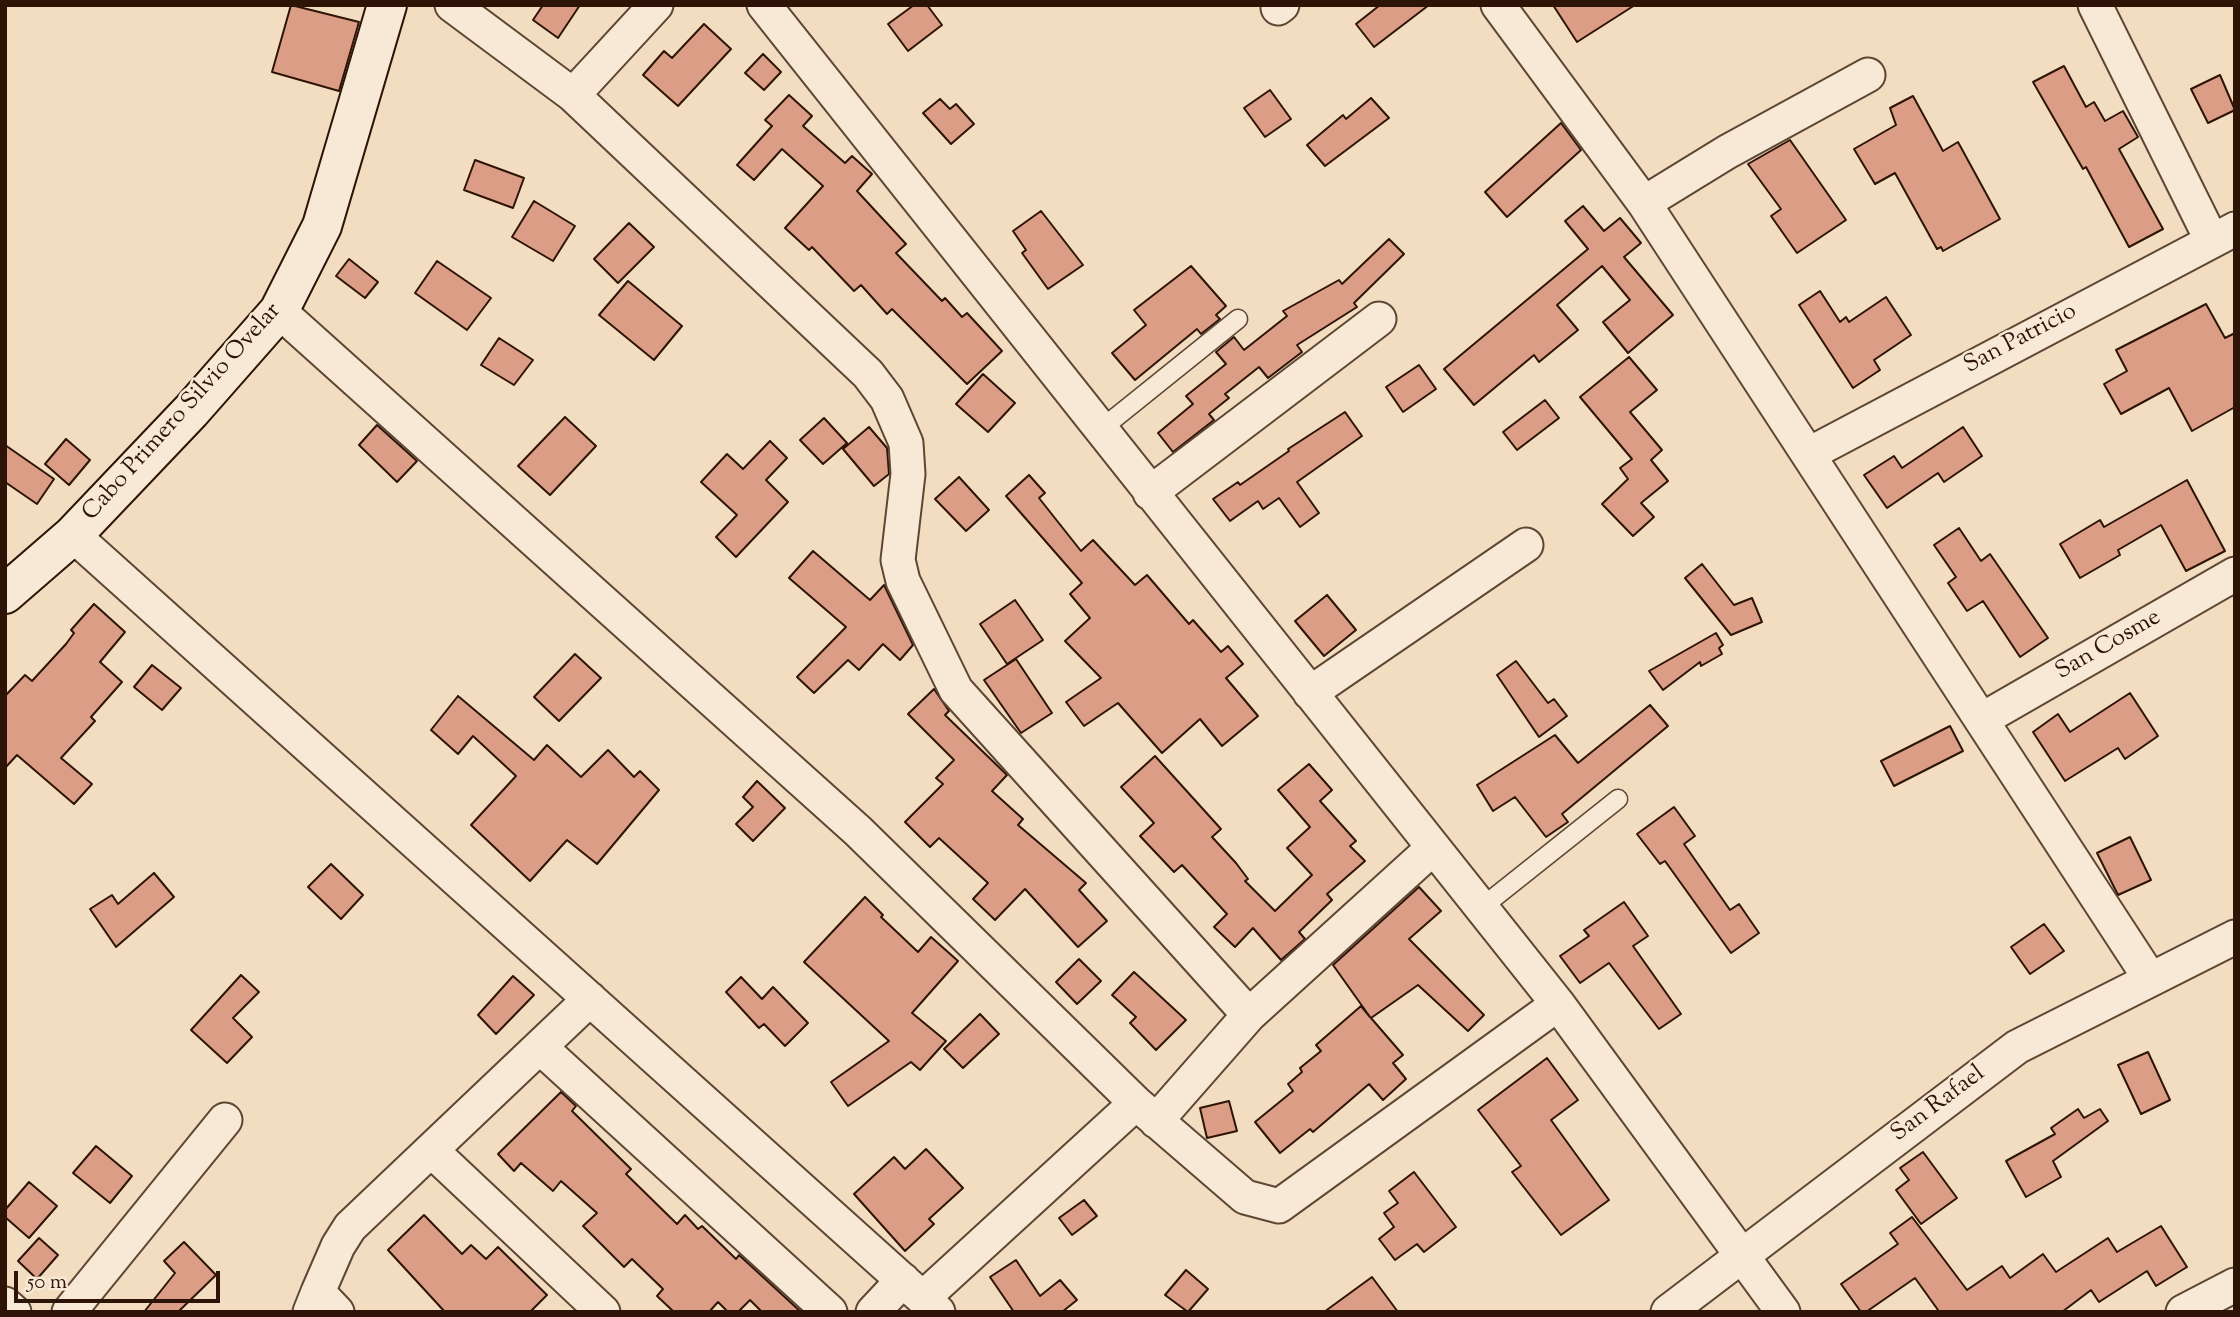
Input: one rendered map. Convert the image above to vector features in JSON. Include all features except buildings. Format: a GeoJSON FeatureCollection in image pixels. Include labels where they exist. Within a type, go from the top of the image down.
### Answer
{"type":"FeatureCollection","features":[{"type":"Feature","properties":{"kind":"main road","name":"Cabo Primero Silvio Ovelar"},"geometry":{"type":"LineString","coordinates":[[5,594],[73,536],[191,411],[279,311],[322,226],[387,5]]}},
{"type":"Feature","properties":{"kind":"street"},"geometry":{"type":"LineString","coordinates":[[452,5],[573,95],[867,374],[887,399],[906,443],[908,474],[898,559],[903,582],[956,690],[1249,1015]]}},
{"type":"Feature","properties":{"kind":"street"},"geometry":{"type":"LineString","coordinates":[[573,95],[656,5]]}},
{"type":"Feature","properties":{"kind":"street"},"geometry":{"type":"LineString","coordinates":[[764,5],[1558,1004],[1783,1312]]}},
{"type":"Feature","properties":{"kind":"street"},"geometry":{"type":"LineString","coordinates":[[1498,5],[1644,204],[1983,719],[2149,977]]}},
{"type":"Feature","properties":{"kind":"street"},"geometry":{"type":"LineString","coordinates":[[2095,5],[2223,234]]}},
{"type":"Feature","properties":{"kind":"street"},"geometry":{"type":"LineString","coordinates":[[1644,204],[1727,152],[1868,75]]}},
{"type":"Feature","properties":{"kind":"street","name":"San Patricio"},"geometry":{"type":"LineString","coordinates":[[1809,454],[2223,234]]}},
{"type":"Feature","properties":{"kind":"street"},"geometry":{"type":"LineString","coordinates":[[279,311],[858,831],[1146,1112],[1245,1197],[1279,1206],[1558,1004]]}},
{"type":"Feature","properties":{"kind":"street"},"geometry":{"type":"LineString","coordinates":[[1150,493],[1378,318]]}},
{"type":"Feature","properties":{"kind":"street"},"geometry":{"type":"LineString","coordinates":[[73,536],[922,1297]]}},
{"type":"Feature","properties":{"kind":"street"},"geometry":{"type":"LineString","coordinates":[[1310,693],[1526,545]]}},
{"type":"Feature","properties":{"kind":"street","name":"San Cosme"},"geometry":{"type":"LineString","coordinates":[[1983,719],[2235,574]]}},
{"type":"Feature","properties":{"kind":"street"},"geometry":{"type":"LineString","coordinates":[[873,1312],[922,1297],[1146,1112],[1433,848]]}},
{"type":"Feature","properties":{"kind":"street","name":"San Rafael"},"geometry":{"type":"LineString","coordinates":[[1668,1312],[2017,1047],[2149,977],[2235,937]]}},
{"type":"Feature","properties":{"kind":"street"},"geometry":{"type":"LineString","coordinates":[[321,1305],[338,1246],[350,1227],[590,999]]}},
{"type":"Feature","properties":{"kind":"street"},"geometry":{"type":"LineString","coordinates":[[541,1048],[830,1312]]}},
{"type":"Feature","properties":{"kind":"street"},"geometry":{"type":"LineString","coordinates":[[69,1312],[225,1120]]}},
{"type":"Feature","properties":{"kind":"street"},"geometry":{"type":"LineString","coordinates":[[432,1151],[603,1312]]}},
{"type":"Feature","properties":{"kind":"street"},"geometry":{"type":"LineString","coordinates":[[2183,1312],[2235,1285]]}},
{"type":"Feature","properties":{"kind":"street"},"geometry":{"type":"LineString","coordinates":[[5,1304],[14,1312]]}},
{"type":"Feature","properties":{"kind":"lane"},"geometry":{"type":"LineString","coordinates":[[1100,430],[1238,319]]}},
{"type":"Feature","properties":{"kind":"lane"},"geometry":{"type":"LineString","coordinates":[[1481,908],[1618,799]]}}]}
